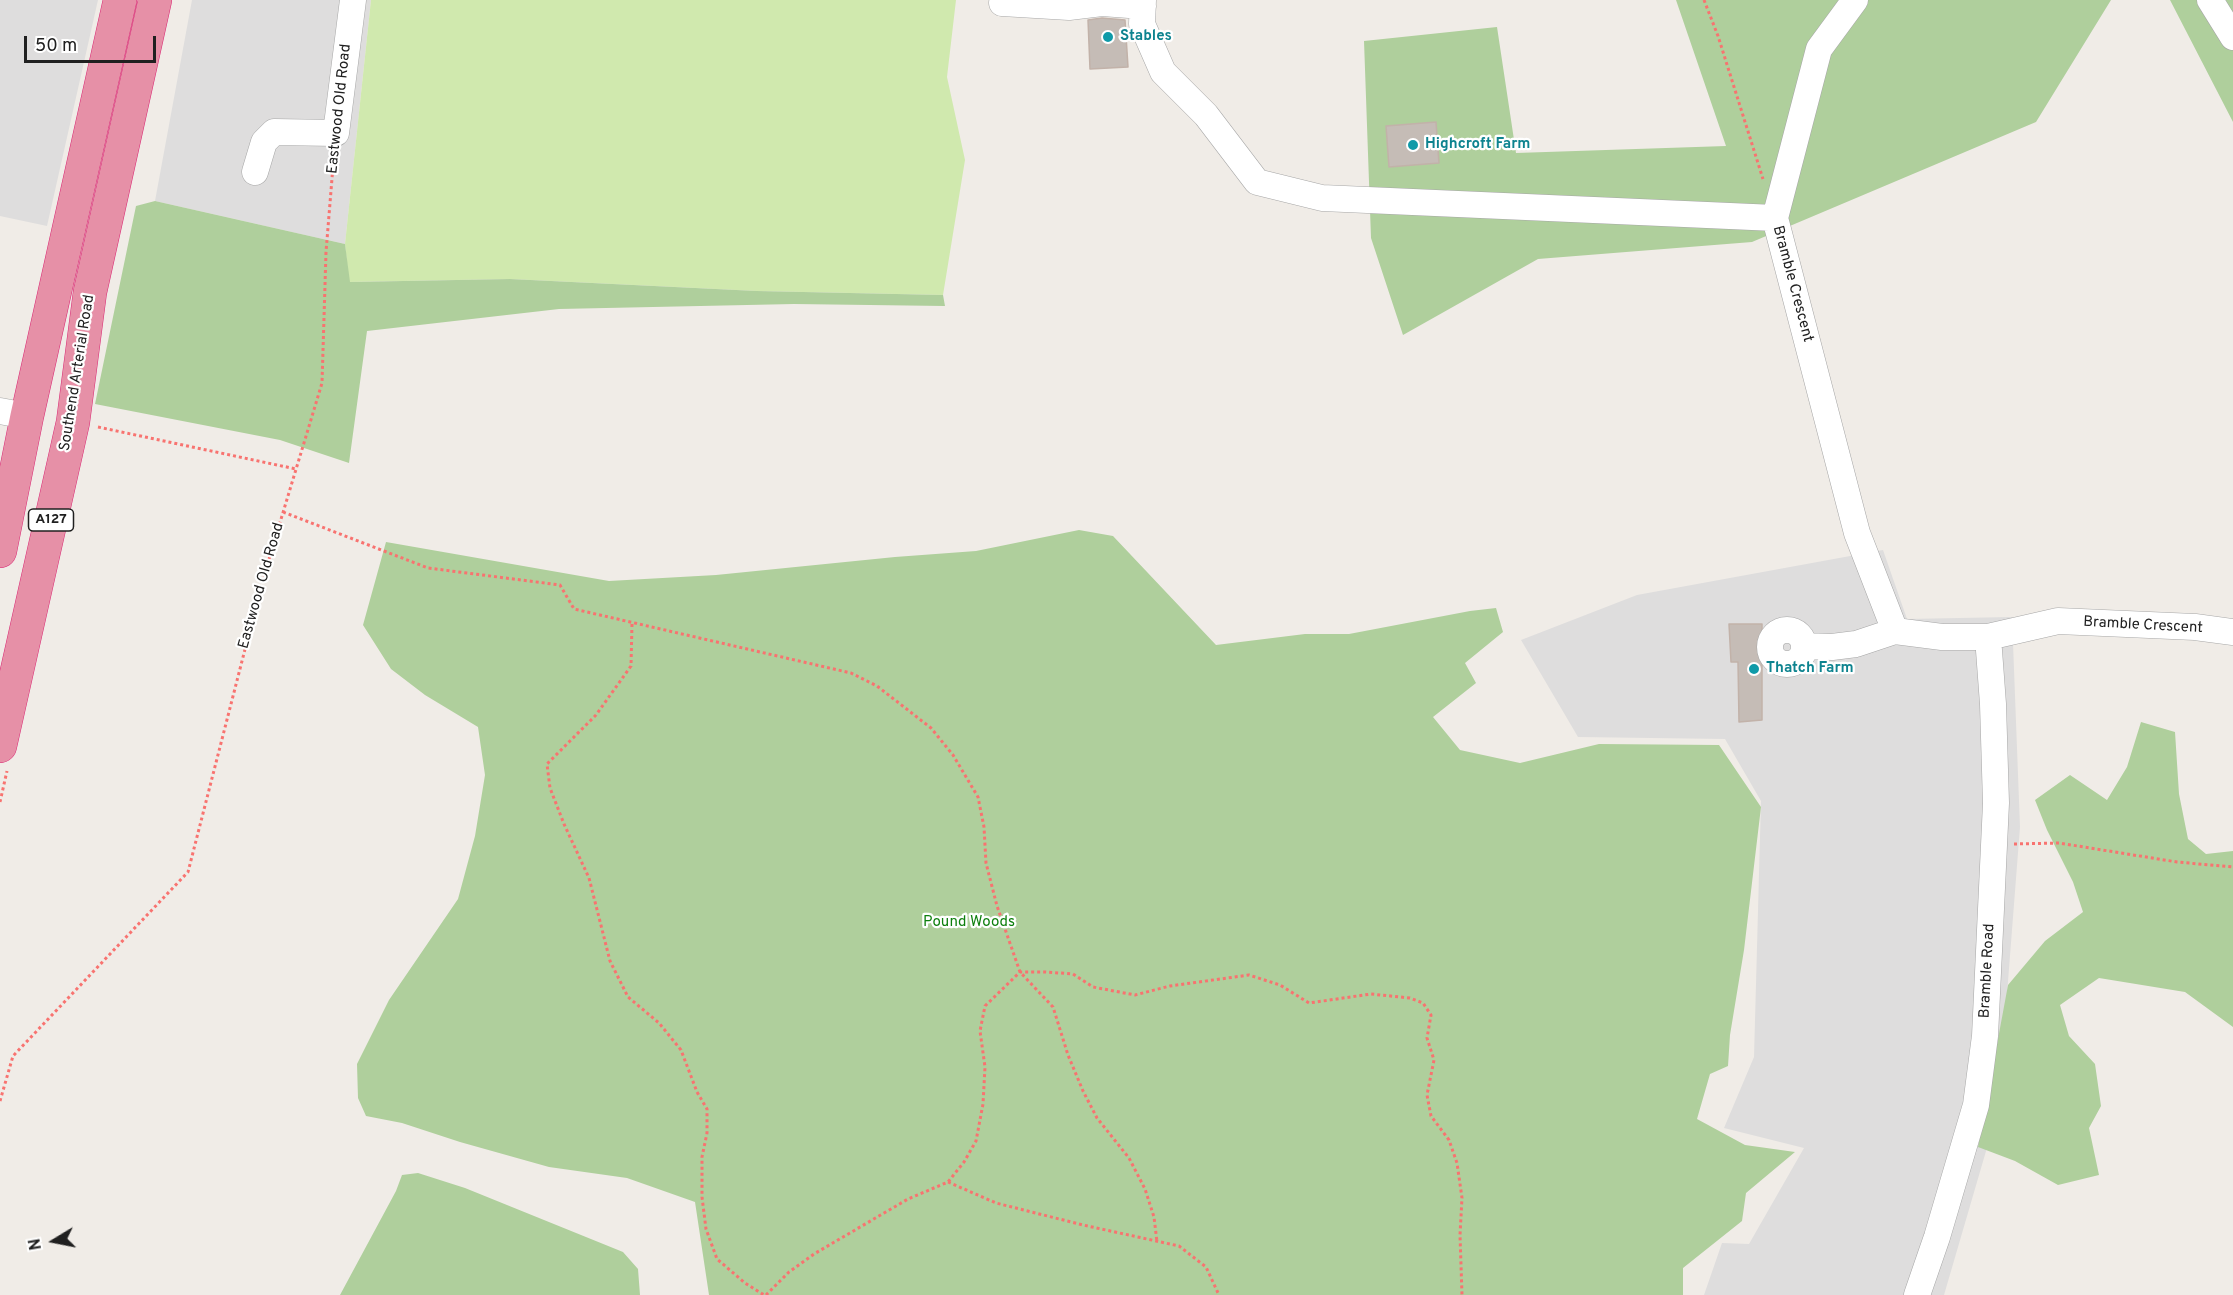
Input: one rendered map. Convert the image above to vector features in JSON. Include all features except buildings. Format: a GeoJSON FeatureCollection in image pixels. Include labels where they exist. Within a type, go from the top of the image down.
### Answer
{"type":"FeatureCollection","features":[{"type":"Feature","properties":{"kind":"highway","name":"A127"},"geometry":{"type":"LineString","coordinates":[[0,551],[14,413],[120,0]]}},
{"type":"Feature","properties":{"kind":"highway","name":"Southend Arterial Road"},"geometry":{"type":"LineString","coordinates":[[0,746],[73,422],[90,292],[155,0]]}},
{"type":"Feature","properties":{"kind":"street","name":"Eastwood Old Road"},"geometry":{"type":"LineString","coordinates":[[336,133],[353,0]]}},
{"type":"Feature","properties":{"kind":"street"},"geometry":{"type":"LineString","coordinates":[[1775,218],[1818,49],[1855,0]]}},
{"type":"Feature","properties":{"kind":"street"},"geometry":{"type":"LineString","coordinates":[[2210,0],[2233,37]]}},
{"type":"Feature","properties":{"kind":"street"},"geometry":{"type":"LineString","coordinates":[[1002,3],[1069,7],[1102,3],[1143,3]]}},
{"type":"Feature","properties":{"kind":"street","name":"Bramble Crescent"},"geometry":{"type":"LineString","coordinates":[[1143,3],[1142,24],[1163,72],[1206,115],[1257,182],[1322,198],[1775,218],[1857,533],[1895,631],[1942,637],[1988,637],[2058,621],[2195,627],[2233,632]]}},
{"type":"Feature","properties":{"kind":"street"},"geometry":{"type":"LineString","coordinates":[[255,172],[264,142],[274,132],[336,133]]}},
{"type":"Feature","properties":{"kind":"street"},"geometry":{"type":"LineString","coordinates":[[1804,646],[1849,645],[1895,631]]}},
{"type":"Feature","properties":{"kind":"street","name":"Bramble Road"},"geometry":{"type":"LineString","coordinates":[[1917,1295],[1937,1237],[1976,1105],[1985,1036],[1996,803],[1988,637]]}},
{"type":"Feature","properties":{"kind":"path"},"geometry":{"type":"LineString","coordinates":[[1704,0],[1718,36],[1775,218]]}},
{"type":"Feature","properties":{"kind":"path","name":"Eastwood Old Road"},"geometry":{"type":"LineString","coordinates":[[0,1101],[13,1056],[188,872],[262,579],[322,383],[326,252],[336,133]]}},
{"type":"Feature","properties":{"kind":"path"},"geometry":{"type":"LineString","coordinates":[[73,422],[296,469]]}},
{"type":"Feature","properties":{"kind":"path"},"geometry":{"type":"LineString","coordinates":[[283,512],[428,568],[560,585],[574,609],[851,673],[877,686],[931,728],[953,755],[978,797],[984,827],[986,863],[997,906],[1020,972],[1053,1007],[1068,1055],[1083,1091],[1097,1118],[1130,1158],[1145,1189],[1154,1217],[1157,1242]]}},
{"type":"Feature","properties":{"kind":"path"},"geometry":{"type":"LineString","coordinates":[[632,624],[631,666],[596,715],[547,764],[550,789],[589,878],[610,961],[628,997],[659,1023],[681,1050],[697,1092],[707,1109],[707,1133],[702,1157],[702,1197],[706,1229],[717,1259],[745,1284],[765,1295],[789,1272],[814,1254],[908,1199],[948,1182],[964,1162],[976,1141],[983,1104],[985,1067],[981,1030],[985,1006],[1020,972],[1073,974],[1093,987],[1135,995],[1170,986],[1249,975],[1280,985],[1309,1003],[1371,994],[1410,998],[1423,1003],[1431,1015],[1427,1038],[1434,1060],[1427,1095],[1431,1116],[1449,1140],[1457,1163],[1462,1198],[1460,1235],[1462,1295]]}},
{"type":"Feature","properties":{"kind":"path"},"geometry":{"type":"LineString","coordinates":[[1994,844],[2059,843],[2178,862],[2233,867]]}},
{"type":"Feature","properties":{"kind":"path"},"geometry":{"type":"LineString","coordinates":[[948,1182],[996,1203],[1179,1246],[1206,1267],[1219,1295]]}},
{"type":"Feature","properties":{"kind":"shaded area"},"geometry":{"type":"Polygon","coordinates":[[[0,0],[98,0],[47,226],[0,216],[0,0]]]}},
{"type":"Feature","properties":{"kind":"shaded area"},"geometry":{"type":"Polygon","coordinates":[[[192,0],[371,0],[345,244],[155,201],[192,0]]]}},
{"type":"Feature","properties":{"kind":"shaded area"},"geometry":{"type":"Polygon","coordinates":[[[1883,550],[1907,619],[2012,617],[2020,827],[1998,1110],[1944,1295],[1704,1295],[1722,1243],[1749,1244],[1804,1148],[1724,1128],[1754,1057],[1761,801],[1725,739],[1578,737],[1521,640],[1637,595],[1883,550]]]}},
{"type":"Feature","properties":{"kind":"green space"},"geometry":{"type":"Polygon","coordinates":[[[371,0],[956,0],[947,77],[965,160],[943,295],[757,291],[510,279],[349,282],[345,244],[371,0]]]}},
{"type":"Feature","properties":{"kind":"green space"},"geometry":{"type":"Polygon","coordinates":[[[1676,0],[2111,0],[2036,122],[1752,242],[1538,259],[1403,335],[1371,238],[1364,41],[1497,27],[1516,153],[1726,146],[1676,0]]]}},
{"type":"Feature","properties":{"kind":"green space"},"geometry":{"type":"Polygon","coordinates":[[[2170,0],[2233,0],[2233,122],[2170,0]]]}},
{"type":"Feature","properties":{"kind":"green space"},"geometry":{"type":"Polygon","coordinates":[[[155,201],[345,244],[350,282],[510,279],[757,291],[943,295],[945,306],[794,304],[559,309],[367,331],[349,463],[280,440],[95,404],[136,206],[155,201]]]}},
{"type":"Feature","properties":{"kind":"green space","name":"Pound Woods"},"geometry":{"type":"Polygon","coordinates":[[[1079,530],[1113,536],[1216,645],[1305,634],[1349,634],[1496,608],[1503,632],[1465,663],[1476,683],[1433,717],[1460,750],[1520,763],[1599,744],[1719,745],[1761,807],[1744,950],[1730,1035],[1728,1066],[1710,1074],[1697,1119],[1745,1145],[1795,1152],[1746,1193],[1742,1221],[1683,1268],[1683,1295],[709,1295],[695,1202],[627,1178],[549,1167],[402,1123],[366,1116],[358,1098],[357,1064],[389,1000],[458,899],[475,836],[485,775],[478,727],[425,695],[391,669],[363,625],[386,542],[609,581],[716,575],[976,551],[1079,530]]]}},
{"type":"Feature","properties":{"kind":"green space"},"geometry":{"type":"Polygon","coordinates":[[[2141,722],[2175,732],[2179,794],[2188,839],[2206,854],[2233,851],[2233,1027],[2185,992],[2099,978],[2060,1005],[2069,1036],[2095,1064],[2101,1106],[2089,1128],[2099,1175],[2058,1185],[2015,1161],[1978,1147],[2008,985],[2045,941],[2083,912],[2073,882],[2035,800],[2070,775],[2107,800],[2127,767],[2141,722]]]}},
{"type":"Feature","properties":{"kind":"green space"},"geometry":{"type":"Polygon","coordinates":[[[418,1173],[465,1188],[623,1252],[638,1269],[640,1295],[340,1295],[396,1191],[402,1175],[418,1173]]]}},
{"type":"Feature","properties":{"kind":"place","name":"Stables"},"geometry":{"type":"Point","coordinates":[1108,37]}},
{"type":"Feature","properties":{"kind":"place","name":"Highcroft Farm"},"geometry":{"type":"Point","coordinates":[1413,145]}},
{"type":"Feature","properties":{"kind":"place","name":"Thatch Farm"},"geometry":{"type":"Point","coordinates":[1754,669]}}]}
